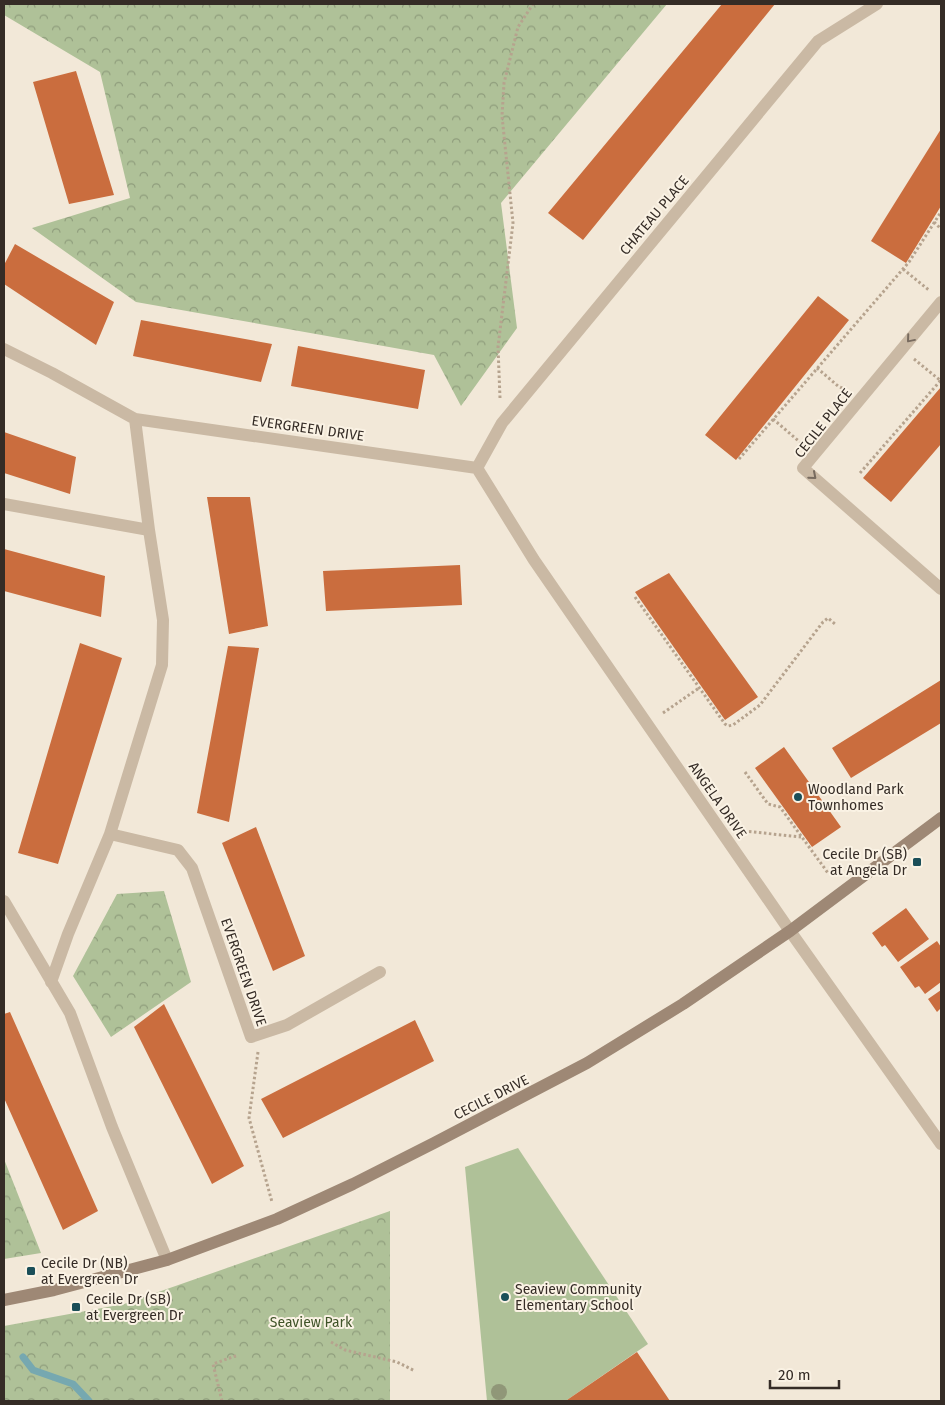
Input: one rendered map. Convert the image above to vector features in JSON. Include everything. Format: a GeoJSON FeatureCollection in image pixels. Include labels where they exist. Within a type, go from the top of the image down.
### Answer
{"type":"FeatureCollection","features":[{"type":"Feature","properties":{"kind":"street","name":"CHATEAU PLACE"},"geometry":{"type":"LineString","coordinates":[[478,468],[502,423],[818,41],[877,4]]}},
{"type":"Feature","properties":{"kind":"street","name":"CECILE PLACE"},"geometry":{"type":"LineString","coordinates":[[941,302],[803,468],[941,589]]}},
{"type":"Feature","properties":{"kind":"street","name":"EVERGREEN DRIVE"},"geometry":{"type":"LineString","coordinates":[[4,349],[135,419],[478,468]]}},
{"type":"Feature","properties":{"kind":"street"},"geometry":{"type":"LineString","coordinates":[[51,982],[68,934],[110,834],[162,665],[163,620],[135,419]]}},
{"type":"Feature","properties":{"kind":"street","name":"ANGELA DRIVE"},"geometry":{"type":"LineString","coordinates":[[478,468],[534,560],[790,931],[941,1144]]}},
{"type":"Feature","properties":{"kind":"street"},"geometry":{"type":"LineString","coordinates":[[4,504],[149,530]]}},
{"type":"Feature","properties":{"kind":"street","name":"CECILE DRIVE"},"geometry":{"type":"LineString","coordinates":[[4,1300],[54,1290],[167,1260],[277,1220],[386,1168],[587,1063],[683,1004],[790,931],[941,818]]}},
{"type":"Feature","properties":{"kind":"street","name":"EVERGREEN DRIVE"},"geometry":{"type":"LineString","coordinates":[[110,834],[178,850],[192,868],[251,1037],[287,1026],[380,972]]}},
{"type":"Feature","properties":{"kind":"street"},"geometry":{"type":"LineString","coordinates":[[4,901],[70,1013],[112,1127],[167,1260]]}},
{"type":"Feature","properties":{"kind":"path"},"geometry":{"type":"LineString","coordinates":[[502,423],[498,347],[513,223],[502,116],[504,83],[518,27],[533,4]]}},
{"type":"Feature","properties":{"kind":"path"},"geometry":{"type":"LineString","coordinates":[[739,459],[909,262],[941,212]]}},
{"type":"Feature","properties":{"kind":"path"},"geometry":{"type":"LineString","coordinates":[[934,222],[941,229]]}},
{"type":"Feature","properties":{"kind":"path"},"geometry":{"type":"LineString","coordinates":[[903,269],[925,286]]}},
{"type":"Feature","properties":{"kind":"path"},"geometry":{"type":"LineString","coordinates":[[860,473],[941,380],[920,364]]}},
{"type":"Feature","properties":{"kind":"path"},"geometry":{"type":"LineString","coordinates":[[817,368],[838,386]]}},
{"type":"Feature","properties":{"kind":"path"},"geometry":{"type":"LineString","coordinates":[[773,419],[796,439]]}},
{"type":"Feature","properties":{"kind":"path"},"geometry":{"type":"LineString","coordinates":[[635,597],[724,724],[728,726],[733,725],[760,705],[823,622],[828,618],[835,624]]}},
{"type":"Feature","properties":{"kind":"path"},"geometry":{"type":"LineString","coordinates":[[663,713],[699,688]]}},
{"type":"Feature","properties":{"kind":"path"},"geometry":{"type":"LineString","coordinates":[[745,772],[768,804],[780,807],[828,873]]}},
{"type":"Feature","properties":{"kind":"path"},"geometry":{"type":"LineString","coordinates":[[744,831],[802,838]]}},
{"type":"Feature","properties":{"kind":"path"},"geometry":{"type":"LineString","coordinates":[[260,1034],[249,1118],[277,1220]]}},
{"type":"Feature","properties":{"kind":"path"},"geometry":{"type":"LineString","coordinates":[[331,1342],[345,1350],[398,1362],[415,1371]]}},
{"type":"Feature","properties":{"kind":"path"},"geometry":{"type":"LineString","coordinates":[[222,1401],[213,1364],[238,1355]]}},
{"type":"Feature","properties":{"kind":"green space"},"geometry":{"type":"Polygon","coordinates":[[[4,4],[667,4],[501,203],[517,328],[461,406],[434,355],[136,302],[32,228],[130,198],[100,72],[4,15],[4,4]]]}},
{"type":"Feature","properties":{"kind":"green space"},"geometry":{"type":"Polygon","coordinates":[[[164,891],[191,982],[111,1037],[73,976],[117,894],[164,891]]]}},
{"type":"Feature","properties":{"kind":"green space"},"geometry":{"type":"Polygon","coordinates":[[[518,1148],[648,1344],[567,1400],[487,1401],[465,1167],[518,1148]]]}},
{"type":"Feature","properties":{"kind":"green space"},"geometry":{"type":"Polygon","coordinates":[[[4,1159],[41,1253],[4,1259],[4,1159]]]}},
{"type":"Feature","properties":{"kind":"green space","name":"Seaview Park"},"geometry":{"type":"Polygon","coordinates":[[[390,1211],[390,1401],[4,1401],[4,1326],[124,1304],[390,1211]]]}},
{"type":"Feature","properties":{"kind":"building"},"geometry":{"type":"Polygon","coordinates":[[[722,4],[775,4],[583,240],[548,213],[722,4]]]}},
{"type":"Feature","properties":{"kind":"building"},"geometry":{"type":"Polygon","coordinates":[[[76,71],[114,195],[69,204],[33,82],[76,71]]]}},
{"type":"Feature","properties":{"kind":"building"},"geometry":{"type":"Polygon","coordinates":[[[941,129],[941,206],[906,263],[871,241],[941,129]]]}},
{"type":"Feature","properties":{"kind":"building"},"geometry":{"type":"Polygon","coordinates":[[[15,244],[114,302],[96,345],[4,284],[4,265],[15,244]]]}},
{"type":"Feature","properties":{"kind":"building"},"geometry":{"type":"Polygon","coordinates":[[[818,296],[849,320],[736,460],[705,435],[818,296]]]}},
{"type":"Feature","properties":{"kind":"building"},"geometry":{"type":"Polygon","coordinates":[[[141,320],[272,344],[261,382],[133,356],[141,320]]]}},
{"type":"Feature","properties":{"kind":"building"},"geometry":{"type":"Polygon","coordinates":[[[298,346],[425,370],[418,409],[291,386],[298,346]]]}},
{"type":"Feature","properties":{"kind":"building"},"geometry":{"type":"Polygon","coordinates":[[[941,387],[941,444],[891,502],[863,478],[941,387]]]}},
{"type":"Feature","properties":{"kind":"building"},"geometry":{"type":"Polygon","coordinates":[[[4,432],[76,457],[70,494],[4,473],[4,432]]]}},
{"type":"Feature","properties":{"kind":"building"},"geometry":{"type":"Polygon","coordinates":[[[207,497],[250,497],[268,626],[229,634],[207,497]]]}},
{"type":"Feature","properties":{"kind":"building"},"geometry":{"type":"Polygon","coordinates":[[[4,549],[105,576],[101,617],[4,591],[4,549]]]}},
{"type":"Feature","properties":{"kind":"building"},"geometry":{"type":"Polygon","coordinates":[[[460,565],[462,605],[326,611],[323,571],[460,565]]]}},
{"type":"Feature","properties":{"kind":"building"},"geometry":{"type":"Polygon","coordinates":[[[669,573],[758,697],[725,720],[635,592],[669,573]]]}},
{"type":"Feature","properties":{"kind":"building"},"geometry":{"type":"Polygon","coordinates":[[[80,643],[122,658],[58,864],[18,853],[80,643]]]}},
{"type":"Feature","properties":{"kind":"building"},"geometry":{"type":"Polygon","coordinates":[[[228,646],[259,648],[229,822],[197,813],[228,646]]]}},
{"type":"Feature","properties":{"kind":"building"},"geometry":{"type":"Polygon","coordinates":[[[941,680],[941,723],[851,778],[832,748],[941,680]]]}},
{"type":"Feature","properties":{"kind":"building","name":"Woodland Park Townhomes"},"geometry":{"type":"Polygon","coordinates":[[[784,747],[841,827],[812,847],[755,768],[784,747]]]}},
{"type":"Feature","properties":{"kind":"building"},"geometry":{"type":"Polygon","coordinates":[[[256,827],[305,956],[273,971],[222,843],[256,827]]]}},
{"type":"Feature","properties":{"kind":"building"},"geometry":{"type":"Polygon","coordinates":[[[906,908],[929,939],[898,962],[885,945],[882,947],[872,933],[906,908]]]}},
{"type":"Feature","properties":{"kind":"building"},"geometry":{"type":"Polygon","coordinates":[[[937,941],[941,947],[941,982],[925,994],[919,986],[915,988],[900,967],[937,941]]]}},
{"type":"Feature","properties":{"kind":"building"},"geometry":{"type":"Polygon","coordinates":[[[941,990],[941,1008],[937,1012],[928,999],[941,990]]]}},
{"type":"Feature","properties":{"kind":"building"},"geometry":{"type":"Polygon","coordinates":[[[164,1004],[244,1166],[212,1184],[134,1027],[164,1004]]]}},
{"type":"Feature","properties":{"kind":"building"},"geometry":{"type":"Polygon","coordinates":[[[10,1012],[98,1211],[63,1230],[4,1098],[4,1014],[10,1012]]]}},
{"type":"Feature","properties":{"kind":"building"},"geometry":{"type":"Polygon","coordinates":[[[415,1020],[434,1061],[283,1138],[261,1099],[415,1020]]]}},
{"type":"Feature","properties":{"kind":"building"},"geometry":{"type":"Polygon","coordinates":[[[637,1352],[670,1401],[567,1400],[637,1352]]]}},
{"type":"Feature","properties":{"kind":"waterway"},"geometry":{"type":"LineString","coordinates":[[23,1357],[33,1370],[73,1384],[89,1401]]}},
{"type":"Feature","properties":{"kind":"place","name":"Woodland Park Townhomes"},"geometry":{"type":"Point","coordinates":[798,797]}},
{"type":"Feature","properties":{"kind":"place","name":"Cecile Dr (SB) at Angela Dr"},"geometry":{"type":"Point","coordinates":[917,862]}},
{"type":"Feature","properties":{"kind":"place","name":"Cecile Dr (NB) at Evergreen Dr"},"geometry":{"type":"Point","coordinates":[31,1271]}},
{"type":"Feature","properties":{"kind":"place","name":"Seaview Community Elementary School"},"geometry":{"type":"Point","coordinates":[505,1297]}},
{"type":"Feature","properties":{"kind":"place","name":"Cecile Dr (SB) at Evergreen Dr"},"geometry":{"type":"Point","coordinates":[76,1307]}}]}
